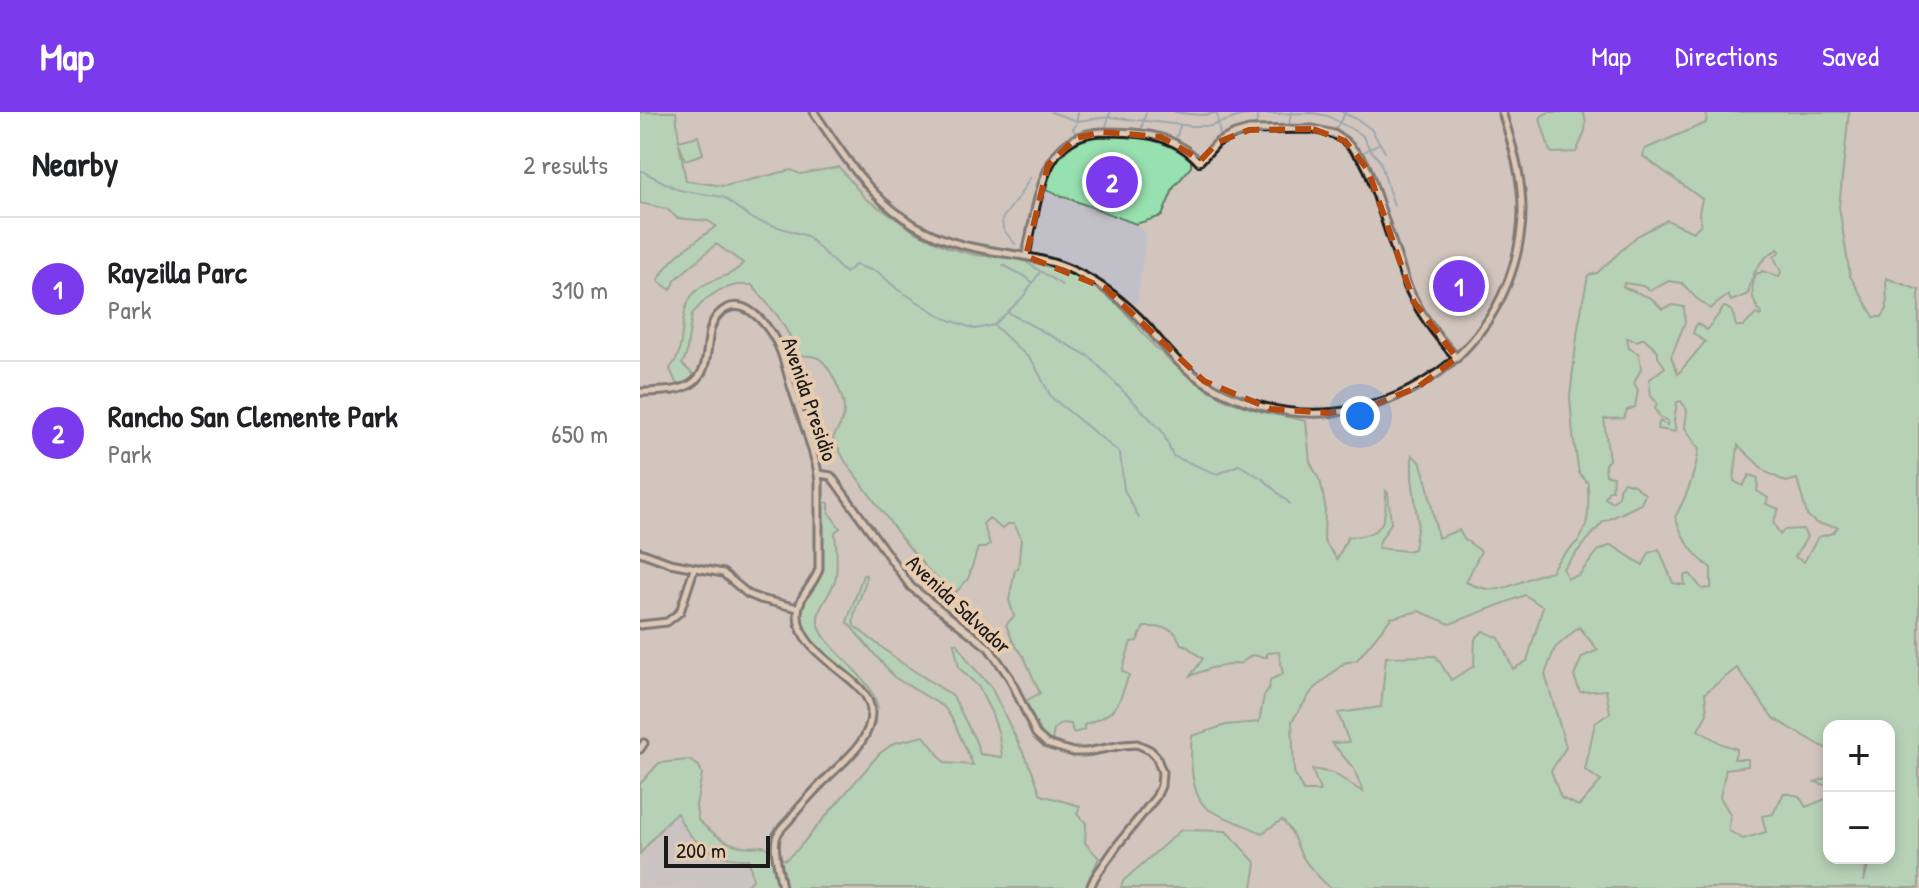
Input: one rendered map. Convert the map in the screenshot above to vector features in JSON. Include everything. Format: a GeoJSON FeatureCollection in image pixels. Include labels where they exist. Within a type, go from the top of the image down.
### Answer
{"type":"FeatureCollection","features":[{"type":"Feature","properties":{"kind":"street"},"geometry":{"type":"LineString","coordinates":[[814,112],[859,176],[880,200],[903,217],[958,243],[1026,256],[1074,271],[1105,288],[1135,313],[1180,364],[1204,381],[1239,399],[1302,414],[1329,413],[1391,400],[1418,387],[1457,358],[1480,332],[1499,302],[1520,238],[1520,180],[1502,112]]}},
{"type":"Feature","properties":{"kind":"street"},"geometry":{"type":"LineString","coordinates":[[1026,256],[1045,173],[1053,157],[1085,134],[1102,132],[1161,137],[1177,142],[1199,162],[1218,142],[1235,134],[1249,130],[1313,129],[1334,134],[1363,160],[1414,302],[1457,358]]}},
{"type":"Feature","properties":{"kind":"street","name":"Avenida Presidio"},"geometry":{"type":"LineString","coordinates":[[640,392],[684,388],[693,383],[705,366],[715,319],[720,312],[735,306],[751,310],[759,317],[779,347],[819,474],[819,569],[798,608]]}},
{"type":"Feature","properties":{"kind":"street","name":"Avenida Salvador"},"geometry":{"type":"LineString","coordinates":[[819,474],[831,476],[911,587],[989,648],[1010,678],[1036,734],[1047,744],[1073,752],[1086,752],[1137,744],[1156,756],[1162,772],[1156,797],[1113,850],[1090,888]]}},
{"type":"Feature","properties":{"kind":"street"},"geometry":{"type":"LineString","coordinates":[[640,552],[670,563],[723,573],[748,594],[798,608],[799,625],[804,637],[863,692],[870,705],[869,725],[859,745],[778,833],[775,846],[782,888]]}},
{"type":"Feature","properties":{"kind":"street"},"geometry":{"type":"LineString","coordinates":[[640,625],[667,622],[680,612],[694,569]]}},
{"type":"Feature","properties":{"kind":"street"},"geometry":{"type":"LineString","coordinates":[[640,749],[644,743]]}},
{"type":"Feature","properties":{"kind":"highlighted area"},"geometry":{"type":"Polygon","coordinates":[[[1313,129],[1345,141],[1368,170],[1414,302],[1457,358],[1418,387],[1371,406],[1329,413],[1271,409],[1204,381],[1105,288],[1026,256],[1048,165],[1076,138],[1102,132],[1161,137],[1201,160],[1218,142],[1249,130],[1313,129]]]}},
{"type":"Feature","properties":{"kind":"shaded area"},"geometry":{"type":"Polygon","coordinates":[[[1046,190],[1142,228],[1146,235],[1137,302],[1073,265],[1035,253],[1032,247],[1046,190]]]}},
{"type":"Feature","properties":{"kind":"shaded area"},"geometry":{"type":"Polygon","coordinates":[[[676,814],[687,833],[708,852],[736,861],[757,860],[778,888],[640,888],[640,856],[676,814]]]}},
{"type":"Feature","properties":{"kind":"green space"},"geometry":{"type":"Polygon","coordinates":[[[640,112],[676,112],[679,141],[698,136],[703,154],[685,160],[679,143],[686,181],[725,186],[791,170],[800,174],[839,167],[865,198],[915,232],[949,248],[975,255],[1028,260],[1059,269],[1089,283],[1118,304],[1156,348],[1185,374],[1228,401],[1306,421],[1310,462],[1321,483],[1325,506],[1324,541],[1337,559],[1348,537],[1369,534],[1380,525],[1385,511],[1386,491],[1391,523],[1378,548],[1414,549],[1418,523],[1412,455],[1421,463],[1438,538],[1459,530],[1464,539],[1481,551],[1466,582],[1501,589],[1552,571],[1585,528],[1588,483],[1579,473],[1570,397],[1588,275],[1597,273],[1637,236],[1667,220],[1693,232],[1701,224],[1699,213],[1702,199],[1643,156],[1645,149],[1706,123],[1707,112],[1849,112],[1839,207],[1850,276],[1874,317],[1882,317],[1887,309],[1886,278],[1919,290],[1919,888],[1330,888],[1307,863],[1282,820],[1262,833],[1208,809],[1194,785],[1192,736],[1226,725],[1259,722],[1270,680],[1283,674],[1279,652],[1267,653],[1267,657],[1252,655],[1241,663],[1211,668],[1190,676],[1203,659],[1165,628],[1144,627],[1137,641],[1131,642],[1122,671],[1129,675],[1122,695],[1111,712],[1084,725],[1084,730],[1073,733],[1071,724],[1062,723],[1054,729],[1052,741],[1039,729],[1026,701],[1040,693],[1006,625],[1014,616],[1009,600],[1015,570],[1018,569],[1021,538],[1014,524],[1002,529],[989,518],[983,524],[990,544],[978,548],[968,579],[956,592],[931,574],[845,461],[833,438],[844,408],[831,373],[818,358],[786,356],[783,346],[793,341],[777,315],[752,285],[736,285],[720,290],[692,314],[682,364],[694,375],[687,382],[677,385],[670,369],[679,351],[687,304],[696,290],[732,273],[743,263],[716,244],[676,279],[671,290],[658,281],[676,257],[716,226],[708,221],[677,218],[667,209],[640,203],[640,112]],[[1778,249],[1757,267],[1748,294],[1731,301],[1728,295],[1710,309],[1682,283],[1669,281],[1651,290],[1624,283],[1623,287],[1651,298],[1662,309],[1673,305],[1684,307],[1685,322],[1671,357],[1678,374],[1705,342],[1693,333],[1697,323],[1707,330],[1724,307],[1732,312],[1736,326],[1744,326],[1756,314],[1762,314],[1754,300],[1753,284],[1757,273],[1762,271],[1779,277],[1781,272],[1774,257],[1780,251],[1778,249]],[[1627,338],[1629,348],[1639,354],[1641,369],[1634,383],[1638,390],[1635,407],[1627,410],[1624,418],[1604,419],[1609,460],[1605,464],[1606,475],[1613,476],[1612,490],[1605,498],[1612,502],[1619,497],[1619,489],[1624,482],[1645,494],[1641,504],[1603,522],[1563,568],[1567,578],[1579,575],[1598,551],[1611,545],[1643,565],[1649,553],[1659,549],[1673,583],[1685,585],[1684,576],[1690,574],[1702,589],[1711,588],[1711,568],[1689,546],[1675,517],[1690,484],[1699,449],[1685,428],[1687,410],[1681,401],[1677,402],[1676,432],[1657,429],[1660,421],[1667,425],[1668,421],[1660,417],[1655,409],[1657,403],[1651,396],[1649,380],[1665,367],[1658,357],[1658,351],[1644,338],[1637,341],[1627,338]],[[1738,445],[1734,481],[1743,486],[1749,475],[1758,478],[1757,491],[1768,498],[1766,504],[1779,509],[1773,522],[1780,535],[1784,530],[1803,529],[1807,537],[1795,557],[1804,562],[1818,537],[1833,533],[1838,527],[1816,523],[1807,515],[1797,479],[1786,482],[1766,472],[1738,445]],[[1525,595],[1450,624],[1419,611],[1391,618],[1357,660],[1344,663],[1312,691],[1292,721],[1294,772],[1303,791],[1320,791],[1312,769],[1333,773],[1363,792],[1354,769],[1332,743],[1349,742],[1338,713],[1381,707],[1386,657],[1436,656],[1451,680],[1474,666],[1475,639],[1483,631],[1499,638],[1513,669],[1527,661],[1543,607],[1525,595]],[[1579,627],[1555,648],[1545,674],[1566,747],[1551,771],[1561,798],[1579,806],[1601,781],[1585,770],[1595,723],[1610,713],[1606,690],[1580,692],[1574,676],[1582,657],[1598,650],[1579,627]],[[1737,668],[1705,693],[1707,714],[1698,730],[1737,749],[1734,759],[1748,759],[1748,766],[1726,769],[1720,797],[1730,814],[1729,831],[1743,839],[1766,832],[1762,816],[1773,814],[1784,793],[1799,796],[1806,807],[1823,800],[1823,864],[1866,864],[1864,882],[1868,864],[1895,864],[1895,720],[1823,720],[1823,747],[1773,718],[1737,668]]]}},
{"type":"Feature","properties":{"kind":"green space"},"geometry":{"type":"Polygon","coordinates":[[[1549,112],[1583,112],[1585,127],[1576,152],[1550,151],[1540,119],[1549,112]]]}},
{"type":"Feature","properties":{"kind":"green space"},"geometry":{"type":"Polygon","coordinates":[[[1108,135],[1162,142],[1191,159],[1191,167],[1174,187],[1162,216],[1136,224],[1046,190],[1053,167],[1066,150],[1084,140],[1108,135]]]}},
{"type":"Feature","properties":{"kind":"green space"},"geometry":{"type":"Polygon","coordinates":[[[823,502],[829,503],[829,513],[840,528],[835,532],[836,576],[818,622],[828,642],[866,683],[878,708],[874,708],[868,693],[813,643],[804,630],[801,614],[806,598],[823,570],[823,502]]]}},
{"type":"Feature","properties":{"kind":"green space"},"geometry":{"type":"Polygon","coordinates":[[[863,575],[866,575],[865,582],[854,626],[902,663],[953,696],[980,754],[1002,757],[999,734],[991,712],[978,686],[959,668],[954,643],[958,644],[968,661],[991,687],[1041,795],[1080,806],[1077,814],[1086,823],[1085,843],[1099,858],[1085,888],[743,888],[753,880],[749,859],[726,857],[706,848],[689,833],[677,813],[640,854],[640,784],[659,763],[689,760],[699,766],[702,774],[696,805],[698,820],[713,833],[735,845],[764,846],[785,860],[879,754],[894,743],[924,736],[945,763],[973,765],[944,707],[894,677],[847,622],[863,575]]]}},
{"type":"Feature","properties":{"kind":"green space"},"geometry":{"type":"Polygon","coordinates":[[[1181,830],[1226,831],[1256,863],[1252,888],[1121,888],[1123,881],[1181,830]]]}},
{"type":"Feature","properties":{"kind":"waterway"},"geometry":{"type":"LineString","coordinates":[[1051,112],[1077,121],[1109,117],[1192,126],[1211,126],[1257,114],[1312,113],[1328,116],[1362,135],[1380,161],[1394,206]]}},
{"type":"Feature","properties":{"kind":"waterway"},"geometry":{"type":"LineString","coordinates":[[1075,133],[1073,128],[1078,112]]}},
{"type":"Feature","properties":{"kind":"waterway"},"geometry":{"type":"LineString","coordinates":[[1106,127],[1110,112]]}},
{"type":"Feature","properties":{"kind":"waterway"},"geometry":{"type":"LineString","coordinates":[[1141,130],[1146,112]]}},
{"type":"Feature","properties":{"kind":"waterway"},"geometry":{"type":"LineString","coordinates":[[1175,112],[1202,115],[1218,112]]}},
{"type":"Feature","properties":{"kind":"waterway"},"geometry":{"type":"LineString","coordinates":[[1256,127],[1258,112]]}},
{"type":"Feature","properties":{"kind":"waterway"},"geometry":{"type":"LineString","coordinates":[[1289,125],[1291,112]]}},
{"type":"Feature","properties":{"kind":"waterway"},"geometry":{"type":"LineString","coordinates":[[1342,112],[1371,129],[1385,152]]}},
{"type":"Feature","properties":{"kind":"waterway"},"geometry":{"type":"LineString","coordinates":[[1335,130],[1346,112]]}},
{"type":"Feature","properties":{"kind":"waterway"},"geometry":{"type":"LineString","coordinates":[[1217,113],[1220,136]]}},
{"type":"Feature","properties":{"kind":"waterway"},"geometry":{"type":"LineString","coordinates":[[1176,138],[1180,126]]}},
{"type":"Feature","properties":{"kind":"waterway"},"geometry":{"type":"LineString","coordinates":[[1362,153],[1378,144]]}},
{"type":"Feature","properties":{"kind":"waterway"},"geometry":{"type":"LineString","coordinates":[[640,170],[679,190],[723,197],[752,219],[807,236],[845,273],[855,265],[878,272],[897,289],[944,318],[975,329],[994,325],[1023,297],[1040,272]]}},
{"type":"Feature","properties":{"kind":"waterway"},"geometry":{"type":"LineString","coordinates":[[1015,244],[1003,229],[1002,219],[1030,178]]}},
{"type":"Feature","properties":{"kind":"waterway"},"geometry":{"type":"LineString","coordinates":[[1026,262],[1062,285]]}},
{"type":"Feature","properties":{"kind":"waterway"},"geometry":{"type":"LineString","coordinates":[[1003,265],[1033,283]]}},
{"type":"Feature","properties":{"kind":"waterway"},"geometry":{"type":"LineString","coordinates":[[1009,313],[1090,357],[1162,431],[1173,456],[1217,474],[1239,465],[1263,479],[1290,504]]}},
{"type":"Feature","properties":{"kind":"waterway"},"geometry":{"type":"LineString","coordinates":[[994,325],[1033,362],[1051,397],[1120,453],[1124,490],[1139,518]]}},
{"type":"Feature","properties":{"kind":"place","name":"Rancho San Clemente Park"},"geometry":{"type":"Point","coordinates":[1112,182]}},
{"type":"Feature","properties":{"kind":"place","name":"Rayzilla Parc"},"geometry":{"type":"Point","coordinates":[1459,286]}}]}
